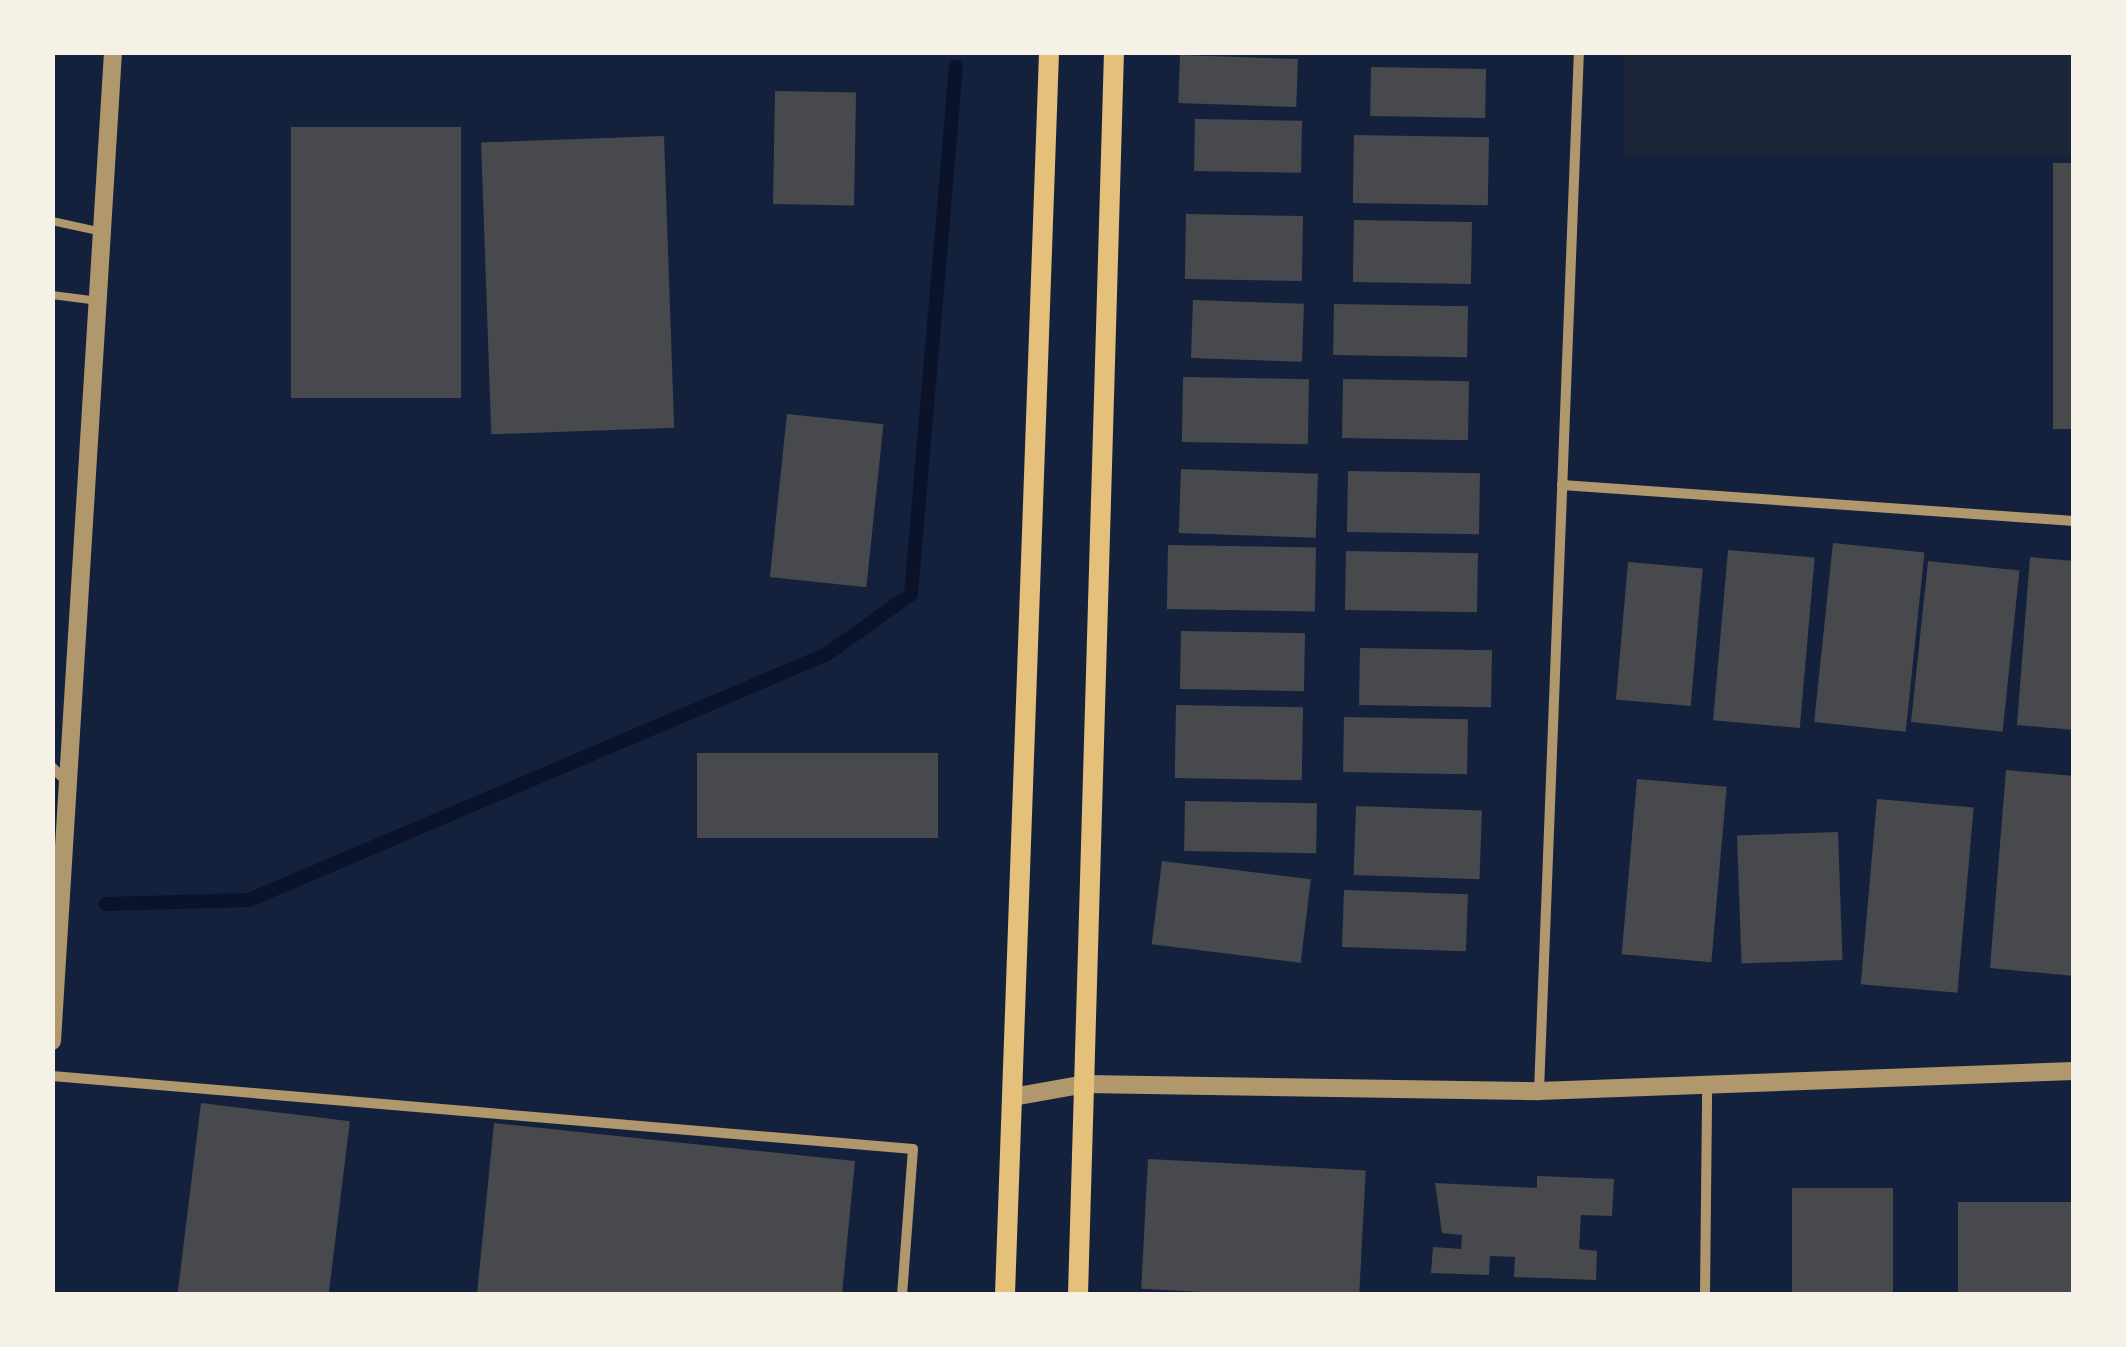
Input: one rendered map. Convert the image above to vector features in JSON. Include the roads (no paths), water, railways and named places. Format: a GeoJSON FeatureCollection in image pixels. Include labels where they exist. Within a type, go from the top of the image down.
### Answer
{"type":"FeatureCollection","features":[{"type":"Feature","properties":{"kind":"main road"},"geometry":{"type":"LineString","coordinates":[[1005,1294],[1049,52]]}},
{"type":"Feature","properties":{"kind":"main road"},"geometry":{"type":"LineString","coordinates":[[1078,1294],[1114,52]]}},
{"type":"Feature","properties":{"kind":"street"},"geometry":{"type":"LineString","coordinates":[[52,1041],[60,851],[72,788],[113,52]]}},
{"type":"Feature","properties":{"kind":"street"},"geometry":{"type":"LineString","coordinates":[[1538,1091],[1579,52]]}},
{"type":"Feature","properties":{"kind":"street"},"geometry":{"type":"LineString","coordinates":[[1562,486],[2074,522]]}},
{"type":"Feature","properties":{"kind":"street"},"geometry":{"type":"LineString","coordinates":[[52,767],[72,788]]}},
{"type":"Feature","properties":{"kind":"street"},"geometry":{"type":"LineString","coordinates":[[1012,1097],[1085,1084],[1538,1091],[1707,1088],[2074,1071]]}},
{"type":"Feature","properties":{"kind":"street"},"geometry":{"type":"LineString","coordinates":[[52,1076],[913,1150],[902,1294]]}},
{"type":"Feature","properties":{"kind":"street"},"geometry":{"type":"LineString","coordinates":[[1705,1294],[1707,1088]]}},
{"type":"Feature","properties":{"kind":"lane"},"geometry":{"type":"LineString","coordinates":[[52,222],[103,232]]}},
{"type":"Feature","properties":{"kind":"lane"},"geometry":{"type":"LineString","coordinates":[[52,295],[99,301]]}},
{"type":"Feature","properties":{"kind":"waterway"},"geometry":{"type":"LineString","coordinates":[[106,904],[249,900],[827,654],[911,594],[956,67]]}}]}
